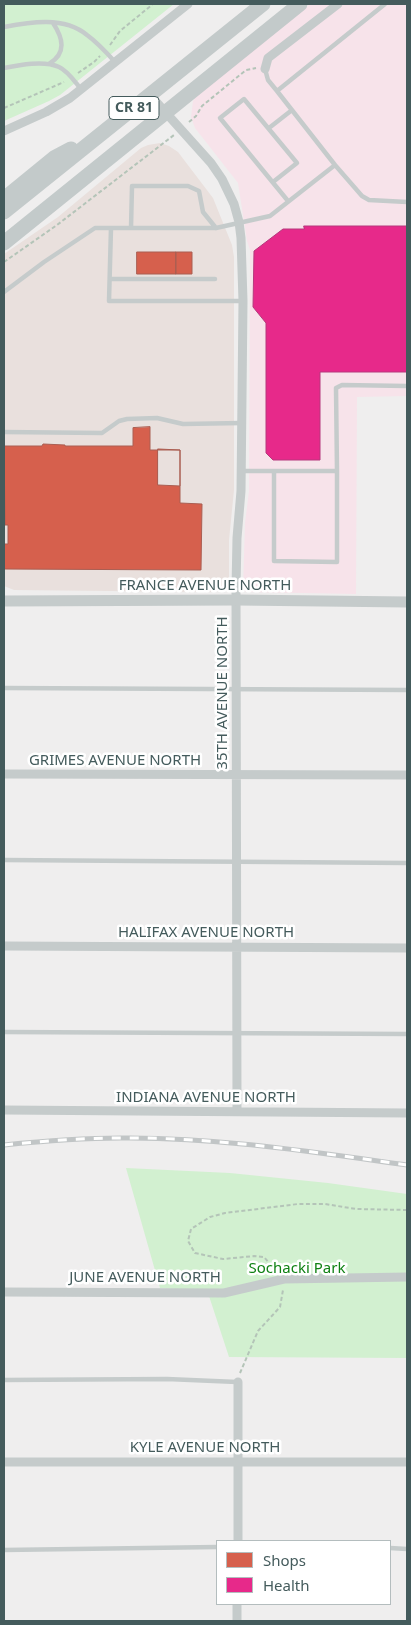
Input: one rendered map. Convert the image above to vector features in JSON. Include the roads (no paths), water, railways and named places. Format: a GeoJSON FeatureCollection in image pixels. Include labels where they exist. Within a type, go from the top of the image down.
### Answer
{"type":"FeatureCollection","features":[{"type":"Feature","properties":{"kind":"main road","name":"CR 81"},"geometry":{"type":"LineString","coordinates":[[4,212],[263,4]]}},
{"type":"Feature","properties":{"kind":"main road","name":"CR 81"},"geometry":{"type":"LineString","coordinates":[[4,243],[300,4]]}},
{"type":"Feature","properties":{"kind":"main road"},"geometry":{"type":"LineString","coordinates":[[4,199],[54,158],[119,120]]}},
{"type":"Feature","properties":{"kind":"street"},"geometry":{"type":"LineString","coordinates":[[4,131],[46,112],[70,98],[188,4]]}},
{"type":"Feature","properties":{"kind":"street"},"geometry":{"type":"LineString","coordinates":[[265,69],[268,58],[338,4]]}},
{"type":"Feature","properties":{"kind":"street","name":"35TH AVENUE NORTH"},"geometry":{"type":"LineString","coordinates":[[150,95],[222,178],[234,204],[241,238],[243,302],[242,423],[237,538],[237,1112]]}},
{"type":"Feature","properties":{"kind":"street","name":"FRANCE AVENUE NORTH"},"geometry":{"type":"LineString","coordinates":[[4,601],[237,600],[407,602]]}},
{"type":"Feature","properties":{"kind":"street","name":"GRIMES AVENUE NORTH"},"geometry":{"type":"LineString","coordinates":[[4,774],[407,775]]}},
{"type":"Feature","properties":{"kind":"street","name":"HALIFAX AVENUE NORTH"},"geometry":{"type":"LineString","coordinates":[[4,946],[407,948]]}},
{"type":"Feature","properties":{"kind":"street","name":"INDIANA AVENUE NORTH"},"geometry":{"type":"LineString","coordinates":[[4,1110],[407,1113]]}},
{"type":"Feature","properties":{"kind":"street","name":"JUNE AVENUE NORTH"},"geometry":{"type":"LineString","coordinates":[[4,1292],[224,1293],[284,1279],[407,1277]]}},
{"type":"Feature","properties":{"kind":"street"},"geometry":{"type":"LineString","coordinates":[[238,1382],[238,1540]]}},
{"type":"Feature","properties":{"kind":"street","name":"KYLE AVENUE NORTH"},"geometry":{"type":"LineString","coordinates":[[4,1462],[407,1462]]}},
{"type":"Feature","properties":{"kind":"street"},"geometry":{"type":"LineString","coordinates":[[237,1621],[238,1605]]}},
{"type":"Feature","properties":{"kind":"lane"},"geometry":{"type":"LineString","coordinates":[[277,91],[385,4]]}},
{"type":"Feature","properties":{"kind":"lane"},"geometry":{"type":"LineString","coordinates":[[4,27],[38,22],[66,24],[86,33],[115,62]]}},
{"type":"Feature","properties":{"kind":"lane"},"geometry":{"type":"LineString","coordinates":[[49,64],[57,59],[62,48],[61,34],[53,23]]}},
{"type":"Feature","properties":{"kind":"lane"},"geometry":{"type":"LineString","coordinates":[[4,68],[49,64],[60,68],[81,90]]}},
{"type":"Feature","properties":{"kind":"lane"},"geometry":{"type":"LineString","coordinates":[[265,69],[268,80],[362,196],[369,200],[407,202]]}},
{"type":"Feature","properties":{"kind":"lane"},"geometry":{"type":"LineString","coordinates":[[273,182],[297,163],[244,99],[220,118],[288,202]]}},
{"type":"Feature","properties":{"kind":"lane"},"geometry":{"type":"LineString","coordinates":[[269,128],[292,110]]}},
{"type":"Feature","properties":{"kind":"lane"},"geometry":{"type":"LineString","coordinates":[[4,292],[44,262],[95,228],[216,228],[270,216],[335,165]]}},
{"type":"Feature","properties":{"kind":"lane"},"geometry":{"type":"LineString","coordinates":[[132,228],[132,186],[188,186],[199,191],[203,212],[216,228]]}},
{"type":"Feature","properties":{"kind":"lane"},"geometry":{"type":"LineString","coordinates":[[111,228],[109,301],[243,302]]}},
{"type":"Feature","properties":{"kind":"lane"},"geometry":{"type":"LineString","coordinates":[[110,279],[215,279]]}},
{"type":"Feature","properties":{"kind":"lane"},"geometry":{"type":"LineString","coordinates":[[274,471],[274,561],[337,562],[336,388],[342,386],[407,386]]}},
{"type":"Feature","properties":{"kind":"lane"},"geometry":{"type":"LineString","coordinates":[[4,432],[102,432],[126,418],[157,418],[183,424],[242,423]]}},
{"type":"Feature","properties":{"kind":"lane"},"geometry":{"type":"LineString","coordinates":[[241,471],[337,471]]}},
{"type":"Feature","properties":{"kind":"lane"},"geometry":{"type":"LineString","coordinates":[[4,688],[407,690]]}},
{"type":"Feature","properties":{"kind":"lane"},"geometry":{"type":"LineString","coordinates":[[4,860],[407,863]]}},
{"type":"Feature","properties":{"kind":"lane"},"geometry":{"type":"LineString","coordinates":[[4,1032],[407,1034]]}},
{"type":"Feature","properties":{"kind":"lane"},"geometry":{"type":"LineString","coordinates":[[4,1380],[238,1382]]}},
{"type":"Feature","properties":{"kind":"lane"},"geometry":{"type":"LineString","coordinates":[[4,1550],[216,1547]]}},
{"type":"Feature","properties":{"kind":"lane"},"geometry":{"type":"LineString","coordinates":[[391,1548],[407,1549]]}},
{"type":"Feature","properties":{"kind":"railway"},"geometry":{"type":"LineString","coordinates":[[4,1145],[62,1140],[157,1138],[265,1146],[407,1165]]}},
{"type":"Feature","properties":{"kind":"park label","name":"Sochacki Park"},"geometry":{"type":"Point","coordinates":[297,1269]}}]}
